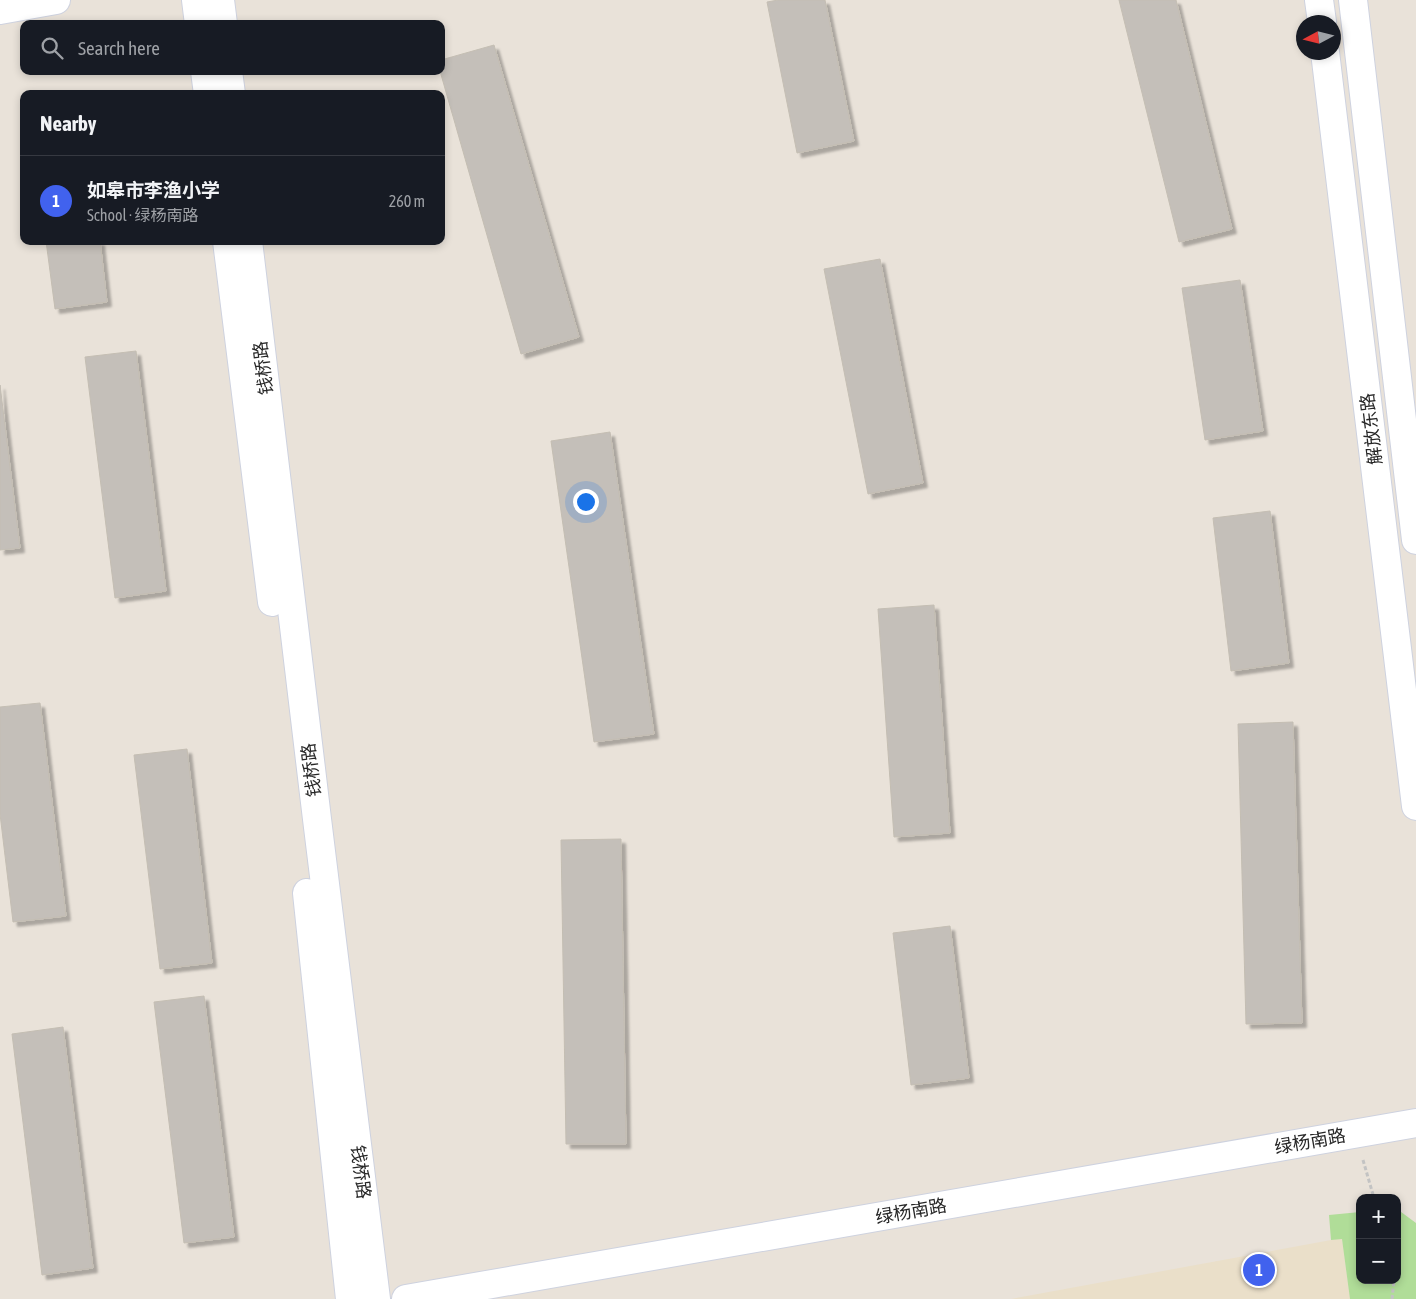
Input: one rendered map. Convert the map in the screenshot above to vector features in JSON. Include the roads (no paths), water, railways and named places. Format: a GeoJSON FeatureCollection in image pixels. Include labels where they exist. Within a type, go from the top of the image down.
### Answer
{"type":"FeatureCollection","features":[{"type":"Feature","properties":{"kind":"street"},"geometry":{"type":"LineString","coordinates":[[0,10],[56,0]]}},
{"type":"Feature","properties":{"kind":"street"},"geometry":{"type":"LineString","coordinates":[[196,0],[198,20]]}},
{"type":"Feature","properties":{"kind":"street"},"geometry":{"type":"LineString","coordinates":[[220,0],[222,20]]}},
{"type":"Feature","properties":{"kind":"street"},"geometry":{"type":"LineString","coordinates":[[1319,0],[1321,15]]}},
{"type":"Feature","properties":{"kind":"street","name":"解放东路"},"geometry":{"type":"LineString","coordinates":[[1353,0],[1416,540]]}},
{"type":"Feature","properties":{"kind":"street","name":"解放东路"},"geometry":{"type":"LineString","coordinates":[[1327,60],[1416,806]]}},
{"type":"Feature","properties":{"kind":"street"},"geometry":{"type":"LineString","coordinates":[[206,75],[207,90]]}},
{"type":"Feature","properties":{"kind":"street"},"geometry":{"type":"LineString","coordinates":[[229,75],[230,90]]}},
{"type":"Feature","properties":{"kind":"street","name":"钱桥路"},"geometry":{"type":"LineString","coordinates":[[227,245],[300,828],[350,1299]]}},
{"type":"Feature","properties":{"kind":"street","name":"钱桥路"},"geometry":{"type":"LineString","coordinates":[[248,245],[316,819],[376,1299]]}},
{"type":"Feature","properties":{"kind":"street","name":"绿杨南路"},"geometry":{"type":"LineString","coordinates":[[406,1299],[1416,1123]]}},
{"type":"Feature","properties":{"kind":"place","name":"如皋市李渔小学"},"geometry":{"type":"Point","coordinates":[1259,1270]}}]}
